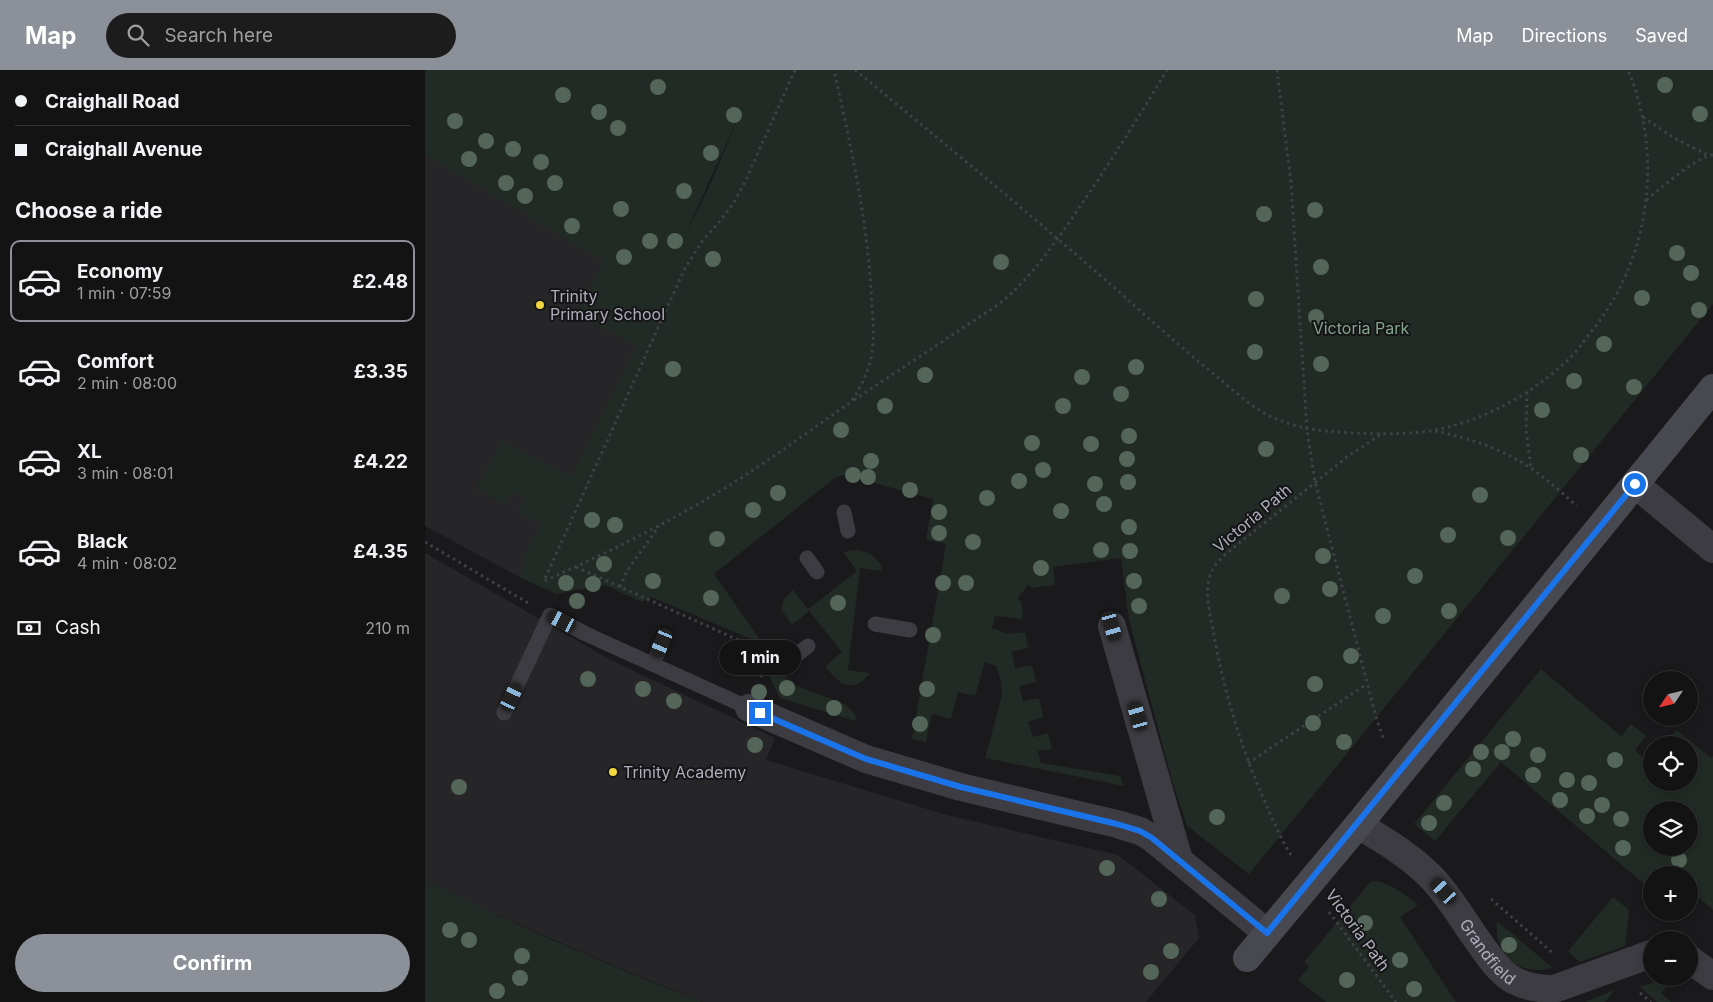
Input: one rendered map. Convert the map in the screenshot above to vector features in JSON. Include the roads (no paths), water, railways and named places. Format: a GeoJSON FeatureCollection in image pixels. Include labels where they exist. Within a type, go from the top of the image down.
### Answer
{"type":"FeatureCollection","features":[{"type":"Feature","properties":{"kind":"street"},"geometry":{"type":"LineString","coordinates":[[1247,958],[1713,388]]}},
{"type":"Feature","properties":{"kind":"street"},"geometry":{"type":"LineString","coordinates":[[1635,484],[1713,548]]}},
{"type":"Feature","properties":{"kind":"street"},"geometry":{"type":"LineString","coordinates":[[1112,626],[1179,860]]}},
{"type":"Feature","properties":{"kind":"street"},"geometry":{"type":"LineString","coordinates":[[760,713],[866,759],[961,787],[1130,827],[1152,838],[1269,931]]}},
{"type":"Feature","properties":{"kind":"street","name":"Grandfield"},"geometry":{"type":"LineString","coordinates":[[1358,824],[1401,852],[1430,876],[1444,891],[1499,970],[1513,980],[1541,989],[1554,989],[1643,957]]}},
{"type":"Feature","properties":{"kind":"street"},"geometry":{"type":"LineString","coordinates":[[1698,965],[1713,976]]}},
{"type":"Feature","properties":{"kind":"lane"},"geometry":{"type":"LineString","coordinates":[[844,512],[848,531]]}},
{"type":"Feature","properties":{"kind":"lane"},"geometry":{"type":"LineString","coordinates":[[807,558],[817,572]]}},
{"type":"Feature","properties":{"kind":"lane"},"geometry":{"type":"LineString","coordinates":[[504,713],[550,615],[760,713]]}},
{"type":"Feature","properties":{"kind":"lane"},"geometry":{"type":"LineString","coordinates":[[875,624],[911,630]]}},
{"type":"Feature","properties":{"kind":"lane"},"geometry":{"type":"LineString","coordinates":[[653,664],[662,643]]}},
{"type":"Feature","properties":{"kind":"lane"},"geometry":{"type":"LineString","coordinates":[[795,656],[809,646]]}},
{"type":"Feature","properties":{"kind":"place","name":"Trinity Primary School"},"geometry":{"type":"Point","coordinates":[540,305]}},
{"type":"Feature","properties":{"kind":"place","name":"Trinity Academy"},"geometry":{"type":"Point","coordinates":[613,772]}},
{"type":"Feature","properties":{"kind":"park label","name":"Victoria Park"},"geometry":{"type":"Point","coordinates":[1361,328]}}]}
